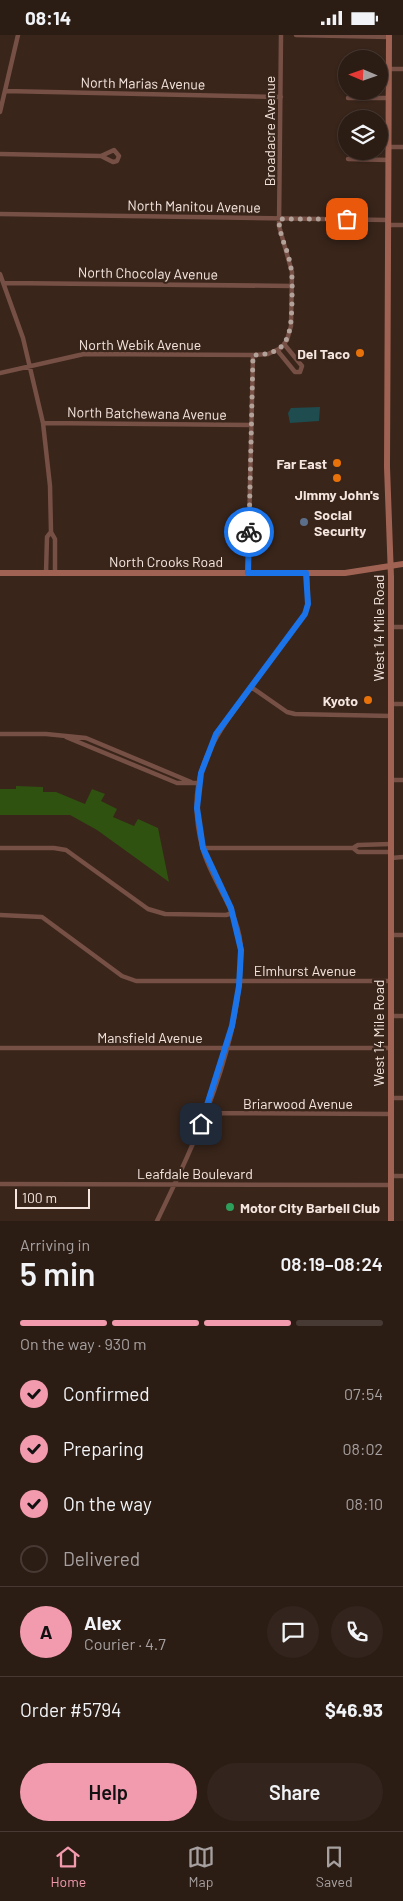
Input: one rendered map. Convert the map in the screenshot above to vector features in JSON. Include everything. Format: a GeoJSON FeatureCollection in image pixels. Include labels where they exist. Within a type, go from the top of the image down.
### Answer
{"type":"FeatureCollection","features":[{"type":"Feature","properties":{"kind":"main road","name":"West 14 Mile Road"},"geometry":{"type":"LineString","coordinates":[[388,147],[389,36]]}},
{"type":"Feature","properties":{"kind":"main road","name":"West 14 Mile Road"},"geometry":{"type":"LineString","coordinates":[[388,160],[387,467],[391,566],[392,781],[391,1221]]}},
{"type":"Feature","properties":{"kind":"main road","name":"North Crooks Road"},"geometry":{"type":"LineString","coordinates":[[0,573],[355,572],[403,564]]}},
{"type":"Feature","properties":{"kind":"street"},"geometry":{"type":"LineString","coordinates":[[0,112],[18,35]]}},
{"type":"Feature","properties":{"kind":"street","name":"Broadacre Avenue"},"geometry":{"type":"LineString","coordinates":[[281,35],[279,219],[280,237],[290,261],[292,286],[291,325],[284,344]]}},
{"type":"Feature","properties":{"kind":"street"},"geometry":{"type":"LineString","coordinates":[[296,35],[389,36]]}},
{"type":"Feature","properties":{"kind":"street"},"geometry":{"type":"LineString","coordinates":[[389,69],[403,69]]}},
{"type":"Feature","properties":{"kind":"street","name":"North Marias Avenue"},"geometry":{"type":"LineString","coordinates":[[5,91],[281,97]]}},
{"type":"Feature","properties":{"kind":"street"},"geometry":{"type":"LineString","coordinates":[[388,147],[403,147]]}},
{"type":"Feature","properties":{"kind":"street"},"geometry":{"type":"LineString","coordinates":[[0,154],[101,156]]}},
{"type":"Feature","properties":{"kind":"street","name":"North Manitou Avenue"},"geometry":{"type":"LineString","coordinates":[[0,214],[279,219],[388,222],[403,225]]}},
{"type":"Feature","properties":{"kind":"street"},"geometry":{"type":"LineString","coordinates":[[0,274],[31,366],[43,423],[50,486],[51,532],[55,539],[55,573]]}},
{"type":"Feature","properties":{"kind":"street","name":"North Chocolay Avenue"},"geometry":{"type":"LineString","coordinates":[[4,283],[292,286]]}},
{"type":"Feature","properties":{"kind":"street"},"geometry":{"type":"LineString","coordinates":[[248,573],[253,355],[268,354],[276,351],[284,344],[302,366],[300,372],[295,371],[276,351]]}},
{"type":"Feature","properties":{"kind":"street","name":"North Webik Avenue"},"geometry":{"type":"LineString","coordinates":[[0,373],[84,354],[253,355]]}},
{"type":"Feature","properties":{"kind":"street","name":"North Batchewana Avenue"},"geometry":{"type":"LineString","coordinates":[[43,423],[251,425]]}},
{"type":"Feature","properties":{"kind":"street"},"geometry":{"type":"LineString","coordinates":[[46,573],[47,537],[51,532]]}},
{"type":"Feature","properties":{"kind":"street"},"geometry":{"type":"LineString","coordinates":[[157,1221],[205,1113],[226,1048],[240,981],[240,942],[232,913],[203,848],[197,808],[199,783],[204,763],[216,734],[305,614],[308,604],[306,573]]}},
{"type":"Feature","properties":{"kind":"street"},"geometry":{"type":"LineString","coordinates":[[391,627],[403,627]]}},
{"type":"Feature","properties":{"kind":"street"},"geometry":{"type":"LineString","coordinates":[[251,687],[287,712],[295,714],[391,715]]}},
{"type":"Feature","properties":{"kind":"street"},"geometry":{"type":"LineString","coordinates":[[391,703],[403,703]]}},
{"type":"Feature","properties":{"kind":"street"},"geometry":{"type":"LineString","coordinates":[[0,734],[65,736],[92,741],[192,782],[199,783]]}},
{"type":"Feature","properties":{"kind":"street"},"geometry":{"type":"LineString","coordinates":[[392,781],[403,781]]}},
{"type":"Feature","properties":{"kind":"street"},"geometry":{"type":"LineString","coordinates":[[203,848],[353,848],[358,845],[391,844]]}},
{"type":"Feature","properties":{"kind":"street"},"geometry":{"type":"LineString","coordinates":[[0,848],[54,848],[66,850],[148,909],[159,913],[226,915],[232,913]]}},
{"type":"Feature","properties":{"kind":"street"},"geometry":{"type":"LineString","coordinates":[[353,848],[358,852],[403,857]]}},
{"type":"Feature","properties":{"kind":"street","name":"Elmhurst Avenue"},"geometry":{"type":"LineString","coordinates":[[0,915],[42,917],[122,976],[131,980],[391,981]]}},
{"type":"Feature","properties":{"kind":"street"},"geometry":{"type":"LineString","coordinates":[[391,935],[403,935]]}},
{"type":"Feature","properties":{"kind":"street"},"geometry":{"type":"LineString","coordinates":[[391,1016],[403,1016]]}},
{"type":"Feature","properties":{"kind":"street","name":"Mansfield Avenue"},"geometry":{"type":"LineString","coordinates":[[0,1048],[391,1048]]}},
{"type":"Feature","properties":{"kind":"street"},"geometry":{"type":"LineString","coordinates":[[391,1098],[403,1098]]}},
{"type":"Feature","properties":{"kind":"street","name":"Briarwood Avenue"},"geometry":{"type":"LineString","coordinates":[[205,1113],[391,1114]]}},
{"type":"Feature","properties":{"kind":"street"},"geometry":{"type":"LineString","coordinates":[[391,1175],[403,1175]]}},
{"type":"Feature","properties":{"kind":"street","name":"Leafdale Boulevard"},"geometry":{"type":"LineString","coordinates":[[0,1184],[391,1185]]}},
{"type":"Feature","properties":{"kind":"green space"},"geometry":{"type":"Polygon","coordinates":[[[16,786],[43,787],[43,792],[56,792],[85,804],[92,789],[105,794],[101,801],[117,809],[113,817],[134,826],[138,819],[158,828],[169,882],[97,830],[70,815],[0,815],[0,789],[16,789],[16,786]]]}},
{"type":"Feature","properties":{"kind":"water"},"geometry":{"type":"Polygon","coordinates":[[[320,407],[319,421],[290,423],[288,413],[291,408],[320,407]]]}},
{"type":"Feature","properties":{"kind":"way so far"},"geometry":{"type":"LineString","coordinates":[[249,532],[253,355],[273,353],[281,347],[287,340],[291,325],[292,272],[290,261],[280,237],[279,219],[347,219]]}},
{"type":"Feature","properties":{"kind":"place","name":"Del Taco"},"geometry":{"type":"Point","coordinates":[360,353]}},
{"type":"Feature","properties":{"kind":"place","name":"Far East"},"geometry":{"type":"Point","coordinates":[337,463]}},
{"type":"Feature","properties":{"kind":"place","name":"Jimmy John's"},"geometry":{"type":"Point","coordinates":[337,478]}},
{"type":"Feature","properties":{"kind":"place","name":"Social Security"},"geometry":{"type":"Point","coordinates":[304,522]}},
{"type":"Feature","properties":{"kind":"place","name":"Kyoto"},"geometry":{"type":"Point","coordinates":[368,700]}},
{"type":"Feature","properties":{"kind":"place","name":"Motor City Barbell Club"},"geometry":{"type":"Point","coordinates":[230,1207]}},
{"type":"Feature","properties":{"kind":"route"},"geometry":{"type":"LineString","coordinates":[[201,1124],[232,1026],[238,998],[241,950],[231,908],[207,862],[203,848],[197,808],[201,773],[207,753],[216,734],[305,614],[308,604],[306,573],[248,573],[249,532]]}}]}
